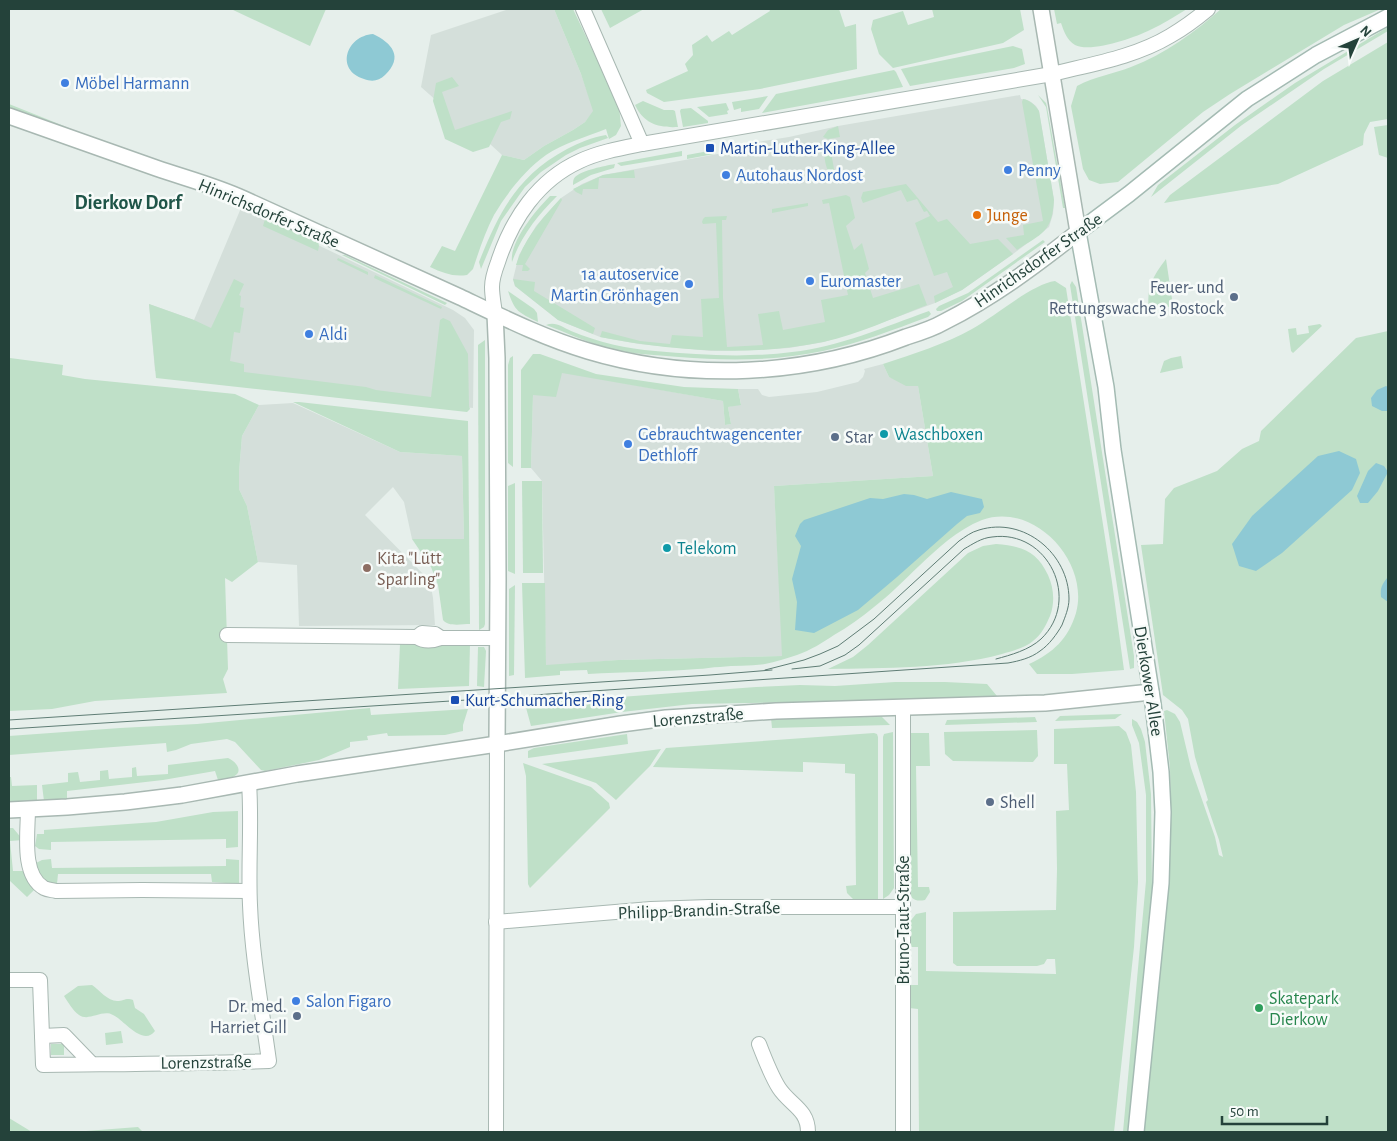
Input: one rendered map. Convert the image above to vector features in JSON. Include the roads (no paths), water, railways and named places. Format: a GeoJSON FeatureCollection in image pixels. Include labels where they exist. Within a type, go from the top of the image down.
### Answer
{"type":"FeatureCollection","features":[{"type":"Feature","properties":{"kind":"street"},"geometry":{"type":"LineString","coordinates":[[583,9],[642,144]]}},
{"type":"Feature","properties":{"kind":"street","name":"Dierkower Allee"},"geometry":{"type":"LineString","coordinates":[[1041,9],[1106,387],[1113,450],[1151,692],[1161,772],[1163,812],[1158,926],[1136,1132]]}},
{"type":"Feature","properties":{"kind":"street"},"geometry":{"type":"LineString","coordinates":[[496,1132],[497,367],[496,314],[492,288],[493,277],[501,253],[518,216],[537,191],[555,176],[582,160],[612,150],[1052,74],[1114,58],[1155,44],[1183,28],[1208,9]]}},
{"type":"Feature","properties":{"kind":"street","name":"Hinrichsdorfer Straße"},"geometry":{"type":"LineString","coordinates":[[9,116],[238,196],[496,314],[586,351],[645,364],[702,370],[744,371],[812,363],[867,351],[941,324],[990,297],[1018,278],[1129,194],[1248,99],[1316,55],[1388,17]]}},
{"type":"Feature","properties":{"kind":"street"},"geometry":{"type":"LineString","coordinates":[[227,636],[417,637],[422,633],[435,634],[441,638],[498,638]]}},
{"type":"Feature","properties":{"kind":"street","name":"Lorenzstraße"},"geometry":{"type":"LineString","coordinates":[[9,810],[67,808],[182,795],[620,724],[675,718],[776,711],[1044,703],[1151,692]]}},
{"type":"Feature","properties":{"kind":"street","name":"Bruno-Taut-Straße"},"geometry":{"type":"LineString","coordinates":[[902,707],[903,1132]]}},
{"type":"Feature","properties":{"kind":"street","name":"Lorenzstraße"},"geometry":{"type":"LineString","coordinates":[[9,980],[40,980],[43,1065],[269,1061],[251,926],[249,891],[251,804],[249,783]]}},
{"type":"Feature","properties":{"kind":"street"},"geometry":{"type":"LineString","coordinates":[[28,809],[29,866],[32,875],[46,889],[56,891],[249,891]]}},
{"type":"Feature","properties":{"kind":"street","name":"Philipp-Brandin-Straße"},"geometry":{"type":"LineString","coordinates":[[496,922],[708,907],[903,907]]}},
{"type":"Feature","properties":{"kind":"street"},"geometry":{"type":"LineString","coordinates":[[42,1036],[64,1035],[92,1064]]}},
{"type":"Feature","properties":{"kind":"street"},"geometry":{"type":"LineString","coordinates":[[759,1044],[779,1088],[807,1119],[808,1132]]}},
{"type":"Feature","properties":{"kind":"water"},"geometry":{"type":"Polygon","coordinates":[[[373,34],[390,46],[395,56],[391,68],[385,75],[373,81],[355,75],[349,68],[347,61],[351,47],[356,41],[364,36],[373,34]]]}},
{"type":"Feature","properties":{"kind":"water"},"geometry":{"type":"Polygon","coordinates":[[[1388,387],[1388,411],[1382,411],[1372,406],[1371,398],[1377,390],[1388,387]]]}},
{"type":"Feature","properties":{"kind":"water"},"geometry":{"type":"Polygon","coordinates":[[[1339,451],[1356,459],[1360,473],[1352,490],[1282,553],[1256,571],[1239,566],[1232,544],[1252,516],[1318,456],[1339,451]]]}},
{"type":"Feature","properties":{"kind":"water"},"geometry":{"type":"Polygon","coordinates":[[[1376,463],[1384,466],[1388,472],[1378,491],[1368,503],[1360,503],[1357,496],[1368,471],[1376,463]]]}},
{"type":"Feature","properties":{"kind":"water"},"geometry":{"type":"Polygon","coordinates":[[[951,492],[982,499],[984,507],[980,513],[967,516],[957,524],[858,610],[814,633],[795,630],[797,602],[792,579],[801,546],[795,536],[800,524],[804,520],[870,498],[883,499],[904,494],[927,499],[951,492]]]}},
{"type":"Feature","properties":{"kind":"water"},"geometry":{"type":"Polygon","coordinates":[[[1388,577],[1388,602],[1381,597],[1381,594],[1382,586],[1388,577]]]}},
{"type":"Feature","properties":{"kind":"tram line"},"geometry":{"type":"LineString","coordinates":[[9,729],[1008,663],[1025,659],[1036,653],[1047,646],[1055,636],[1067,612],[1069,599],[1067,583],[1061,567],[1041,542],[1027,534],[1012,529],[996,527],[979,530],[959,541],[874,619],[838,646],[804,660],[765,670]]}},
{"type":"Feature","properties":{"kind":"tram line"},"geometry":{"type":"LineString","coordinates":[[792,669],[820,666],[845,655],[859,645],[964,549],[988,538],[1012,537],[1029,544],[1043,555],[1053,570],[1058,587],[1059,605],[1053,623],[1041,639],[1014,654],[996,659]]}},
{"type":"Feature","properties":{"kind":"tram line"},"geometry":{"type":"LineString","coordinates":[[9,720],[772,670]]}},
{"type":"Feature","properties":{"kind":"place","name":"Möbel Harmann"},"geometry":{"type":"Point","coordinates":[65,83]}},
{"type":"Feature","properties":{"kind":"place","name":"Martin-Luther-King-Allee"},"geometry":{"type":"Point","coordinates":[710,148]}},
{"type":"Feature","properties":{"kind":"place","name":"Penny"},"geometry":{"type":"Point","coordinates":[1008,170]}},
{"type":"Feature","properties":{"kind":"place","name":"Autohaus Nordost"},"geometry":{"type":"Point","coordinates":[726,175]}},
{"type":"Feature","properties":{"kind":"place","name":"Junge"},"geometry":{"type":"Point","coordinates":[977,215]}},
{"type":"Feature","properties":{"kind":"place","name":"Euromaster"},"geometry":{"type":"Point","coordinates":[810,281]}},
{"type":"Feature","properties":{"kind":"place","name":"1a autoservice Martin Grönhagen"},"geometry":{"type":"Point","coordinates":[689,284]}},
{"type":"Feature","properties":{"kind":"place","name":"Feuer- und Rettungswache 3 Rostock"},"geometry":{"type":"Point","coordinates":[1234,297]}},
{"type":"Feature","properties":{"kind":"place","name":"Aldi"},"geometry":{"type":"Point","coordinates":[309,334]}},
{"type":"Feature","properties":{"kind":"place","name":"Waschboxen"},"geometry":{"type":"Point","coordinates":[884,434]}},
{"type":"Feature","properties":{"kind":"place","name":"Star"},"geometry":{"type":"Point","coordinates":[835,437]}},
{"type":"Feature","properties":{"kind":"place","name":"Gebrauchtwagencenter Dethloff"},"geometry":{"type":"Point","coordinates":[628,444]}},
{"type":"Feature","properties":{"kind":"place","name":"Telekom"},"geometry":{"type":"Point","coordinates":[667,548]}},
{"type":"Feature","properties":{"kind":"place","name":"Kita \"Lütt Sparling\""},"geometry":{"type":"Point","coordinates":[367,568]}},
{"type":"Feature","properties":{"kind":"place","name":"Kurt-Schumacher-Ring"},"geometry":{"type":"Point","coordinates":[455,700]}},
{"type":"Feature","properties":{"kind":"place","name":"Shell"},"geometry":{"type":"Point","coordinates":[990,802]}},
{"type":"Feature","properties":{"kind":"place","name":"Salon Figaro"},"geometry":{"type":"Point","coordinates":[296,1001]}},
{"type":"Feature","properties":{"kind":"place","name":"Skatepark Dierkow"},"geometry":{"type":"Point","coordinates":[1259,1008]}},
{"type":"Feature","properties":{"kind":"place","name":"Dr. med. Harriet Gill"},"geometry":{"type":"Point","coordinates":[297,1016]}},
{"type":"Feature","properties":{"kind":"district","name":"Dierkow Dorf"},"geometry":{"type":"Point","coordinates":[128,202]}}]}
